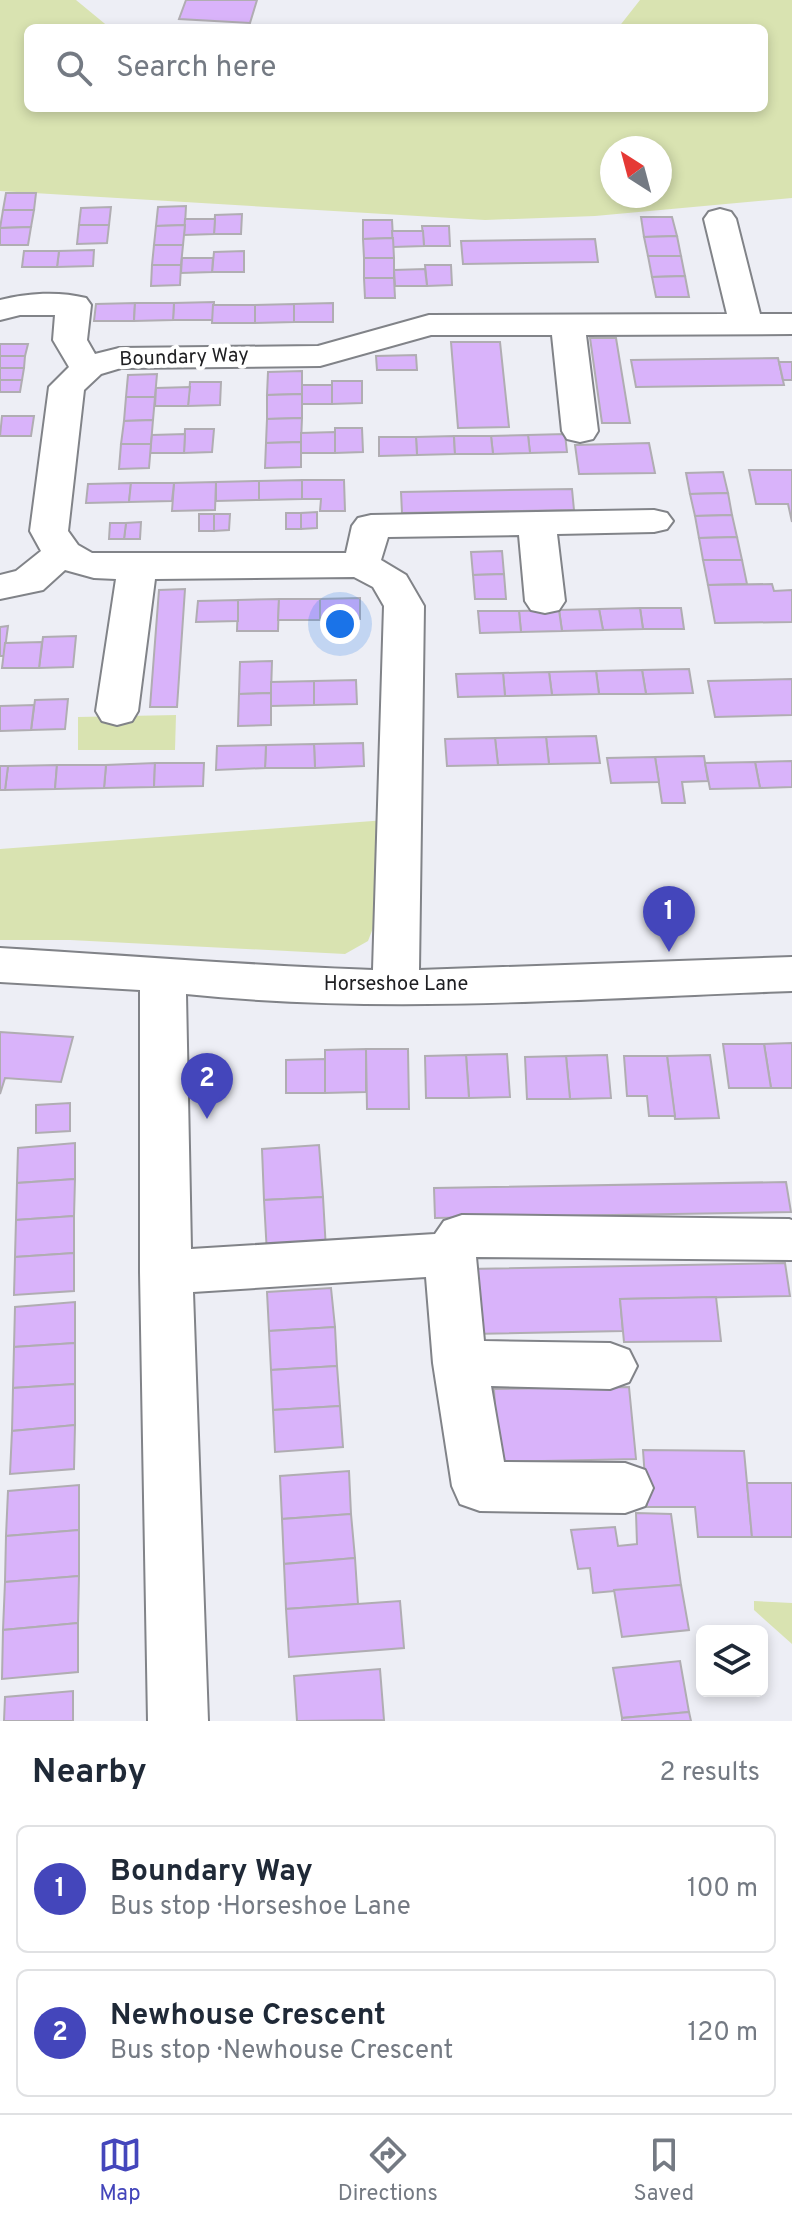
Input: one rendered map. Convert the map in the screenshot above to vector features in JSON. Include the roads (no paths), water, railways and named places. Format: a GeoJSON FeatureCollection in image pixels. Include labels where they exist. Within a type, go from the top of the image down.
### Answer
{"type":"FeatureCollection","features":[{"type":"Feature","properties":{"kind":"street"},"geometry":{"type":"LineString","coordinates":[[720,219],[746,324]]}},
{"type":"Feature","properties":{"kind":"street"},"geometry":{"type":"LineString","coordinates":[[0,310],[20,305],[74,305],[68,338],[72,351],[89,367],[71,380],[64,394],[49,531],[62,553],[82,565],[357,565],[374,570],[394,583],[404,606],[396,988]]}},
{"type":"Feature","properties":{"kind":"street","name":"Boundary Way"},"geometry":{"type":"LineString","coordinates":[[89,367],[119,358],[147,356],[320,356],[429,325],[792,324]]}},
{"type":"Feature","properties":{"kind":"street"},"geometry":{"type":"LineString","coordinates":[[568,325],[580,431]]}},
{"type":"Feature","properties":{"kind":"street"},"geometry":{"type":"LineString","coordinates":[[357,565],[366,553],[371,526],[654,521]]}},
{"type":"Feature","properties":{"kind":"street"},"geometry":{"type":"LineString","coordinates":[[537,524],[545,601]]}},
{"type":"Feature","properties":{"kind":"street"},"geometry":{"type":"LineString","coordinates":[[0,587],[29,581],[62,553]]}},
{"type":"Feature","properties":{"kind":"street"},"geometry":{"type":"LineString","coordinates":[[117,711],[136,575],[142,567]]}},
{"type":"Feature","properties":{"kind":"street","name":"Horseshoe Lane"},"geometry":{"type":"LineString","coordinates":[[0,965],[163,974],[248,983],[396,988],[792,974]]}},
{"type":"Feature","properties":{"kind":"street"},"geometry":{"type":"LineString","coordinates":[[163,974],[166,1272],[178,1721]]}},
{"type":"Feature","properties":{"kind":"street"},"geometry":{"type":"LineString","coordinates":[[625,1488],[480,1486],[460,1363],[450,1254],[462,1236],[789,1240]]}},
{"type":"Feature","properties":{"kind":"street"},"geometry":{"type":"LineString","coordinates":[[166,1272],[450,1254]]}},
{"type":"Feature","properties":{"kind":"street"},"geometry":{"type":"LineString","coordinates":[[460,1363],[610,1366]]}},
{"type":"Feature","properties":{"kind":"place","name":"Boundary Way"},"geometry":{"type":"Point","coordinates":[669,952]}},
{"type":"Feature","properties":{"kind":"place","name":"Newhouse Crescent"},"geometry":{"type":"Point","coordinates":[207,1119]}}]}
